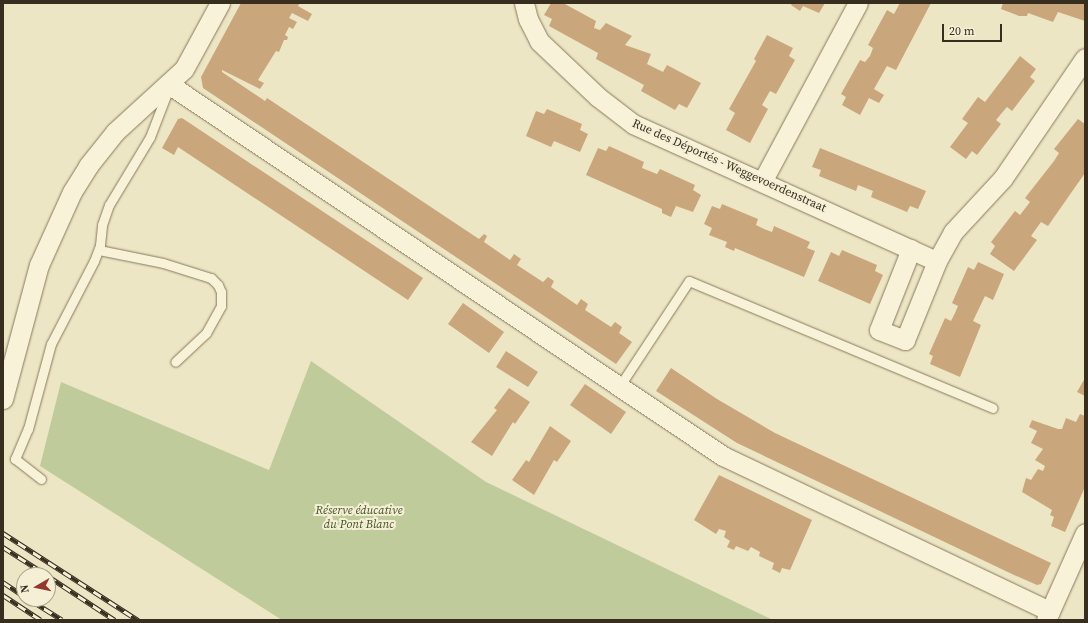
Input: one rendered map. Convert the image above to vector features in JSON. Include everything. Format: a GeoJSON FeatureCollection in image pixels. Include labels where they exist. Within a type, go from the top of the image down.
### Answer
{"type":"FeatureCollection","features":[{"type":"Feature","properties":{"kind":"street"},"geometry":{"type":"LineString","coordinates":[[3,399],[39,265],[72,192],[88,166],[115,132],[170,85],[184,69],[220,3]]}},
{"type":"Feature","properties":{"kind":"street","name":"Rue des Déportés - Weggevoerdenstraat"},"geometry":{"type":"LineString","coordinates":[[524,3],[528,19],[539,41],[614,111],[640,128],[763,180],[937,261]]}},
{"type":"Feature","properties":{"kind":"street"},"geometry":{"type":"LineString","coordinates":[[763,180],[858,3]]}},
{"type":"Feature","properties":{"kind":"street"},"geometry":{"type":"LineString","coordinates":[[911,249],[879,330],[905,340],[937,261],[953,232],[1003,178],[1085,58]]}},
{"type":"Feature","properties":{"kind":"street"},"geometry":{"type":"LineString","coordinates":[[170,85],[619,387],[735,462],[1048,616],[1080,560],[1085,533]]}},
{"type":"Feature","properties":{"kind":"lane"},"geometry":{"type":"LineString","coordinates":[[40,479],[15,459],[28,429],[51,344],[99,250],[102,225],[108,205],[150,137],[170,85]]}},
{"type":"Feature","properties":{"kind":"lane"},"geometry":{"type":"LineString","coordinates":[[99,250],[163,263],[211,278],[218,285],[222,292],[221,306],[206,333],[175,362]]}},
{"type":"Feature","properties":{"kind":"lane"},"geometry":{"type":"LineString","coordinates":[[619,387],[689,281],[993,408]]}},
{"type":"Feature","properties":{"kind":"green space","name":"Réserve éducative du Pont Blanc"},"geometry":{"type":"Polygon","coordinates":[[[311,361],[486,482],[773,620],[282,620],[40,466],[61,382],[269,470],[311,361]]]}},
{"type":"Feature","properties":{"kind":"building"},"geometry":{"type":"Polygon","coordinates":[[[241,3],[300,3],[298,6],[312,14],[308,21],[292,13],[289,18],[297,22],[293,29],[289,27],[285,35],[288,37],[287,40],[284,40],[279,52],[276,51],[258,80],[264,83],[260,89],[222,70],[222,72],[265,101],[267,98],[479,239],[484,234],[487,236],[484,242],[510,260],[514,254],[521,259],[517,265],[543,282],[548,277],[554,281],[551,287],[577,305],[581,299],[588,304],[585,310],[611,327],[615,322],[622,327],[619,333],[632,342],[616,364],[203,88],[201,77],[241,3]]]}},
{"type":"Feature","properties":{"kind":"building"},"geometry":{"type":"Polygon","coordinates":[[[551,3],[563,3],[596,21],[594,28],[600,30],[606,23],[632,36],[625,45],[651,54],[647,64],[663,72],[667,65],[701,83],[687,108],[679,104],[675,110],[641,91],[644,85],[596,59],[598,53],[549,26],[552,19],[544,15],[551,3]]]}},
{"type":"Feature","properties":{"kind":"building"},"geometry":{"type":"Polygon","coordinates":[[[792,3],[825,3],[819,13],[803,6],[800,11],[791,5],[792,3]]]}},
{"type":"Feature","properties":{"kind":"building"},"geometry":{"type":"Polygon","coordinates":[[[900,3],[931,3],[896,70],[887,66],[874,89],[884,95],[879,103],[869,98],[860,115],[842,105],[846,97],[841,94],[860,60],[865,62],[870,56],[873,48],[868,45],[887,10],[894,14],[900,3]]]}},
{"type":"Feature","properties":{"kind":"building"},"geometry":{"type":"Polygon","coordinates":[[[1003,3],[1085,3],[1085,21],[1058,12],[1053,22],[1028,13],[1027,16],[1019,16],[1001,9],[1003,3]]]}},
{"type":"Feature","properties":{"kind":"building"},"geometry":{"type":"Polygon","coordinates":[[[767,35],[793,48],[789,56],[795,60],[776,94],[770,91],[762,105],[768,109],[750,143],[726,130],[735,113],[729,109],[756,61],[754,59],[767,35]]]}},
{"type":"Feature","properties":{"kind":"building"},"geometry":{"type":"Polygon","coordinates":[[[1020,56],[1036,69],[1030,77],[1035,81],[1012,111],[1007,107],[996,120],[1001,124],[977,155],[972,151],[966,159],[950,147],[968,123],[962,119],[978,97],[985,102],[1020,56]]]}},
{"type":"Feature","properties":{"kind":"building"},"geometry":{"type":"Polygon","coordinates":[[[547,109],[582,124],[580,130],[588,134],[580,152],[554,141],[551,147],[526,136],[536,111],[544,114],[547,109]]]}},
{"type":"Feature","properties":{"kind":"building"},"geometry":{"type":"Polygon","coordinates":[[[182,118],[423,278],[408,300],[178,147],[174,155],[162,148],[178,119],[182,118]]]}},
{"type":"Feature","properties":{"kind":"building"},"geometry":{"type":"Polygon","coordinates":[[[1078,119],[1085,124],[1085,173],[1048,226],[1041,222],[1031,236],[1037,240],[1014,271],[990,254],[995,246],[991,242],[1015,211],[1020,215],[1030,202],[1025,198],[1054,161],[1059,153],[1054,149],[1078,119]]]}},
{"type":"Feature","properties":{"kind":"building"},"geometry":{"type":"Polygon","coordinates":[[[609,146],[644,162],[642,168],[657,174],[660,169],[695,185],[693,190],[701,195],[693,212],[676,206],[671,217],[662,213],[662,209],[586,175],[598,148],[606,151],[609,146]]]}},
{"type":"Feature","properties":{"kind":"building"},"geometry":{"type":"Polygon","coordinates":[[[820,148],[926,191],[918,209],[910,206],[907,212],[871,197],[873,191],[858,185],[856,191],[819,176],[821,170],[812,167],[820,148]]]}},
{"type":"Feature","properties":{"kind":"building"},"geometry":{"type":"Polygon","coordinates":[[[722,204],[758,219],[756,225],[764,229],[772,232],[774,226],[810,242],[807,248],[815,251],[804,277],[735,248],[734,251],[725,247],[727,242],[709,235],[712,228],[704,224],[712,206],[720,209],[722,204]]]}},
{"type":"Feature","properties":{"kind":"building"},"geometry":{"type":"Polygon","coordinates":[[[842,250],[877,265],[875,271],[883,275],[870,304],[818,281],[831,252],[839,256],[842,250]]]}},
{"type":"Feature","properties":{"kind":"building"},"geometry":{"type":"Polygon","coordinates":[[[978,262],[1004,274],[993,300],[985,296],[973,321],[981,325],[960,377],[930,364],[933,356],[929,354],[945,318],[951,321],[955,313],[958,306],[952,303],[968,267],[974,270],[978,262]]]}},
{"type":"Feature","properties":{"kind":"building"},"geometry":{"type":"Polygon","coordinates":[[[463,303],[504,332],[489,353],[448,324],[463,303]]]}},
{"type":"Feature","properties":{"kind":"building"},"geometry":{"type":"Polygon","coordinates":[[[506,351],[538,372],[528,387],[496,367],[506,351]]]}},
{"type":"Feature","properties":{"kind":"building"},"geometry":{"type":"Polygon","coordinates":[[[671,368],[717,399],[775,433],[1051,563],[1041,584],[1037,585],[1014,575],[737,443],[656,391],[671,368]]]}},
{"type":"Feature","properties":{"kind":"building"},"geometry":{"type":"Polygon","coordinates":[[[1085,378],[1085,396],[1077,392],[1085,378]]]}},
{"type":"Feature","properties":{"kind":"building"},"geometry":{"type":"Polygon","coordinates":[[[585,384],[626,412],[611,434],[570,405],[585,384]]]}},
{"type":"Feature","properties":{"kind":"building"},"geometry":{"type":"Polygon","coordinates":[[[509,388],[530,402],[515,424],[513,422],[492,456],[471,442],[497,410],[494,408],[509,388]]]}},
{"type":"Feature","properties":{"kind":"building"},"geometry":{"type":"Polygon","coordinates":[[[1080,414],[1085,416],[1085,487],[1065,532],[1051,526],[1054,517],[1050,515],[1052,510],[1022,492],[1026,478],[1031,480],[1038,469],[1043,471],[1045,466],[1035,460],[1043,449],[1031,443],[1037,431],[1029,427],[1032,420],[1062,429],[1066,418],[1076,422],[1080,414]]]}},
{"type":"Feature","properties":{"kind":"building"},"geometry":{"type":"Polygon","coordinates":[[[550,426],[571,441],[557,462],[554,460],[534,495],[512,480],[526,460],[529,462],[550,426]]]}},
{"type":"Feature","properties":{"kind":"building"},"geometry":{"type":"Polygon","coordinates":[[[719,475],[812,520],[790,570],[782,568],[780,573],[772,569],[774,563],[759,556],[760,552],[751,547],[748,551],[736,546],[734,550],[727,547],[730,541],[724,537],[726,531],[719,529],[716,534],[694,520],[719,475]]]}},
{"type":"Feature","properties":{"kind":"railway"},"geometry":{"type":"LineString","coordinates":[[3,533],[138,620]]}},
{"type":"Feature","properties":{"kind":"railway"},"geometry":{"type":"LineString","coordinates":[[3,547],[34,567]]}},
{"type":"Feature","properties":{"kind":"railway"},"geometry":{"type":"LineString","coordinates":[[56,581],[115,620]]}},
{"type":"Feature","properties":{"kind":"railway"},"geometry":{"type":"LineString","coordinates":[[3,582],[16,591]]}},
{"type":"Feature","properties":{"kind":"railway"},"geometry":{"type":"LineString","coordinates":[[3,595],[41,620]]}},
{"type":"Feature","properties":{"kind":"railway"},"geometry":{"type":"LineString","coordinates":[[42,607],[62,620]]}}]}
